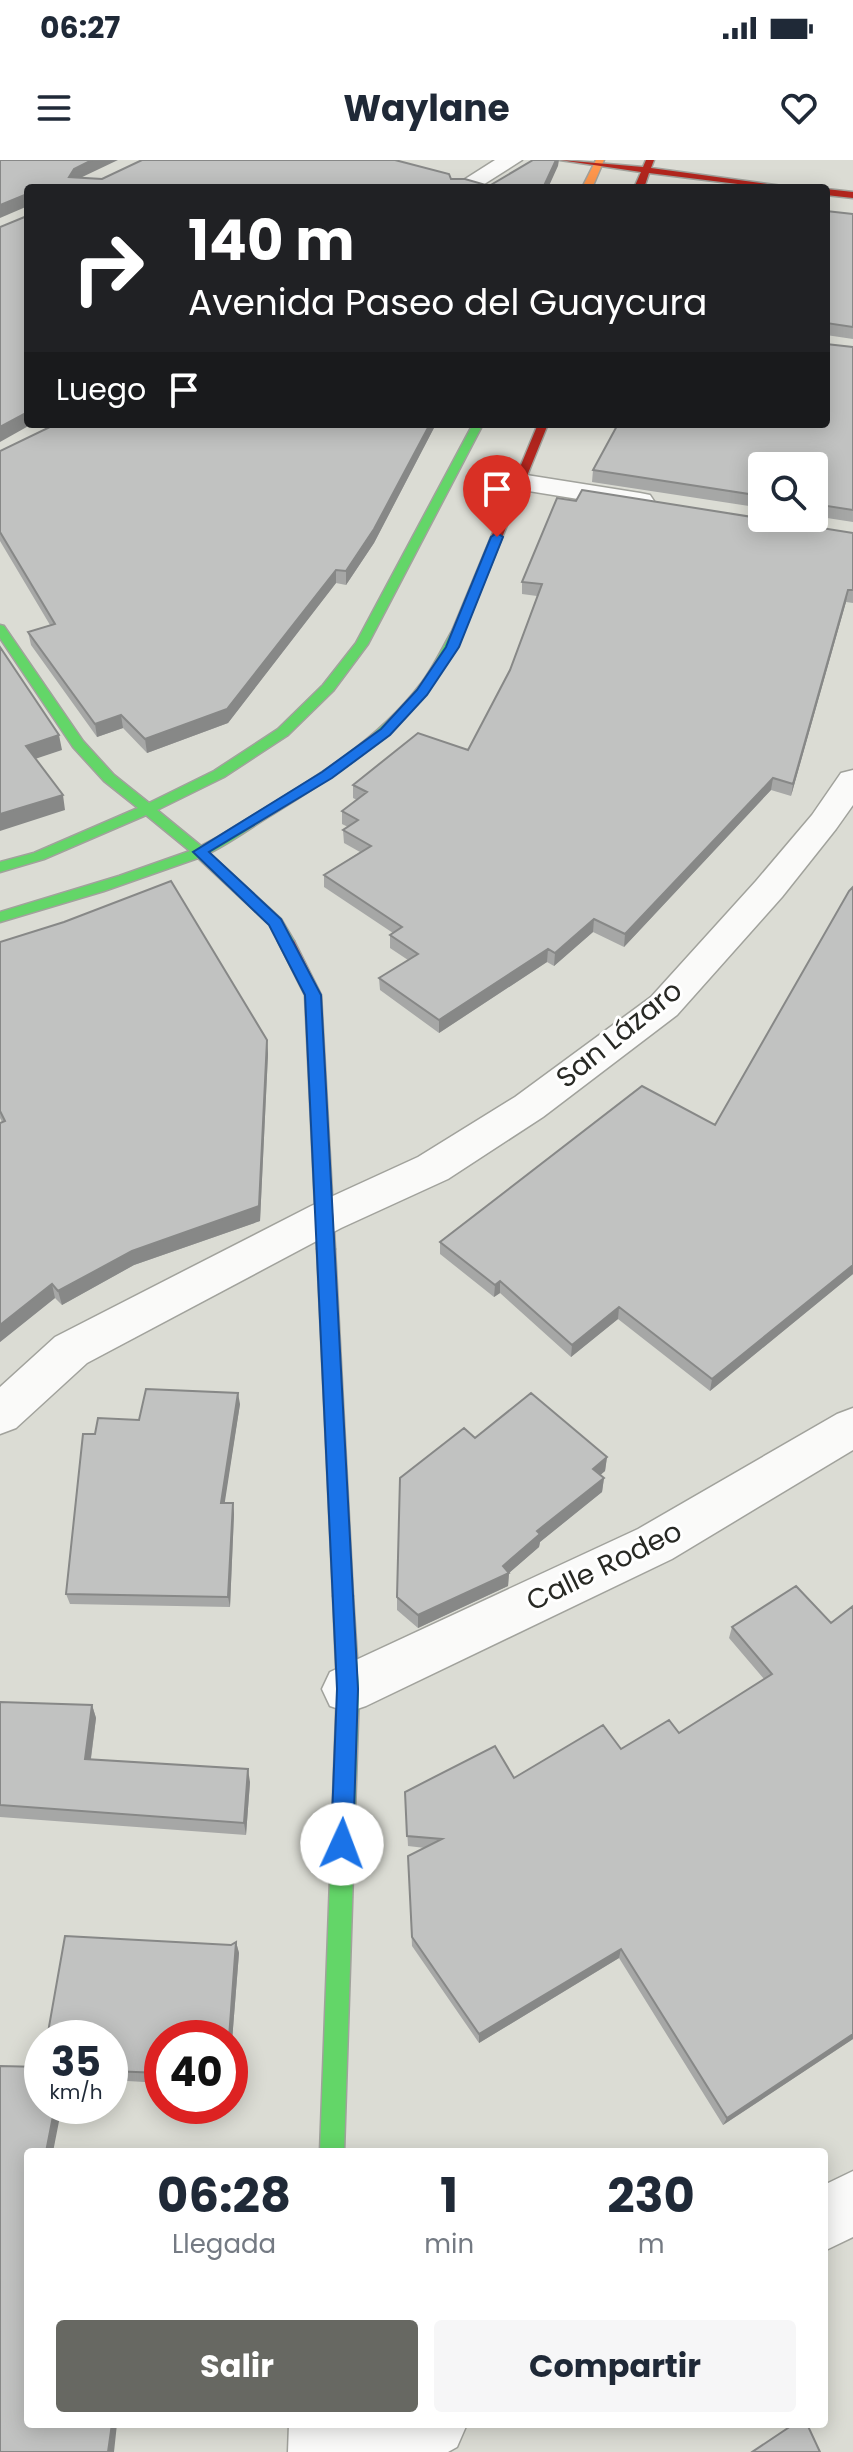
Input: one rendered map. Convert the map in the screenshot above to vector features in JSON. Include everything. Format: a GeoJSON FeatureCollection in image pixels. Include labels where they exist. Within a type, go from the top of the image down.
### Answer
{"type":"FeatureCollection","features":[{"type":"Feature","properties":{"kind":"main road"},"geometry":{"type":"LineString","coordinates":[[564,160],[599,162],[645,173],[753,184]]}},
{"type":"Feature","properties":{"kind":"main road"},"geometry":{"type":"LineString","coordinates":[[589,184],[599,162]]}},
{"type":"Feature","properties":{"kind":"main road"},"geometry":{"type":"LineString","coordinates":[[830,192],[853,195]]}},
{"type":"Feature","properties":{"kind":"main road"},"geometry":{"type":"LineString","coordinates":[[0,867],[39,856],[148,809],[219,774],[283,732],[328,688],[362,644],[476,428]]}},
{"type":"Feature","properties":{"kind":"main road"},"geometry":{"type":"LineString","coordinates":[[0,917],[94,890],[200,852],[327,775],[386,732],[422,692],[452,647],[541,428]]}},
{"type":"Feature","properties":{"kind":"main road"},"geometry":{"type":"LineString","coordinates":[[0,629],[78,744],[109,778],[200,852],[276,922],[313,995],[348,1689],[332,2148]]}},
{"type":"Feature","properties":{"kind":"street"},"geometry":{"type":"LineString","coordinates":[[469,184],[511,160]]}},
{"type":"Feature","properties":{"kind":"street"},"geometry":{"type":"LineString","coordinates":[[520,482],[671,506]]}},
{"type":"Feature","properties":{"kind":"street","name":"San Lázaro"},"geometry":{"type":"LineString","coordinates":[[0,1415],[71,1350],[326,1217],[433,1168],[529,1107],[664,1006],[769,889],[824,822],[853,780]]}},
{"type":"Feature","properties":{"kind":"street","name":"Calle Rodeo"},"geometry":{"type":"LineString","coordinates":[[348,1689],[655,1544],[853,1427]]}},
{"type":"Feature","properties":{"kind":"street"},"geometry":{"type":"LineString","coordinates":[[828,2218],[853,2202]]}},
{"type":"Feature","properties":{"kind":"street"},"geometry":{"type":"LineString","coordinates":[[321,2452],[322,2428]]}},
{"type":"Feature","properties":{"kind":"street"},"geometry":{"type":"LineString","coordinates":[[377,2452],[426,2428]]}},
{"type":"Feature","properties":{"kind":"building"},"geometry":{"type":"Polygon","coordinates":[[[0,160],[92,160],[74,169],[69,177],[102,179],[142,160],[395,160],[449,174],[451,179],[482,184],[24,184],[24,195],[0,205],[0,160]]]}},
{"type":"Feature","properties":{"kind":"building"},"geometry":{"type":"Polygon","coordinates":[[[533,160],[556,160],[545,184],[492,184],[533,160]]]}},
{"type":"Feature","properties":{"kind":"building"},"geometry":{"type":"Polygon","coordinates":[[[830,211],[853,214],[853,327],[830,324],[830,211]]]}},
{"type":"Feature","properties":{"kind":"building"},"geometry":{"type":"Polygon","coordinates":[[[24,217],[24,414],[0,427],[0,227],[24,217]]]}},
{"type":"Feature","properties":{"kind":"building"},"geometry":{"type":"Polygon","coordinates":[[[830,344],[853,347],[853,510],[828,506],[828,452],[748,452],[748,494],[593,470],[616,428],[830,428],[830,344]]]}},
{"type":"Feature","properties":{"kind":"building"},"geometry":{"type":"Polygon","coordinates":[[[48,428],[428,428],[374,529],[346,571],[336,570],[227,709],[145,739],[121,715],[95,724],[28,632],[55,624],[0,532],[0,451],[48,428]]]}},
{"type":"Feature","properties":{"kind":"building"},"geometry":{"type":"Polygon","coordinates":[[[582,490],[748,516],[748,532],[828,532],[828,529],[853,533],[853,590],[848,590],[793,784],[773,778],[625,934],[594,919],[555,953],[548,949],[439,1020],[379,978],[418,954],[390,935],[402,927],[324,875],[371,846],[343,830],[358,820],[342,811],[367,792],[353,785],[418,733],[468,750],[510,670],[542,584],[522,582],[557,498],[576,501],[582,490]]]}},
{"type":"Feature","properties":{"kind":"building"},"geometry":{"type":"Polygon","coordinates":[[[0,647],[59,735],[26,746],[63,795],[0,814],[0,647]]]}},
{"type":"Feature","properties":{"kind":"building"},"geometry":{"type":"Polygon","coordinates":[[[171,881],[267,1040],[259,1206],[132,1251],[58,1291],[52,1284],[0,1325],[0,1123],[5,1121],[0,1111],[0,942],[64,922],[171,881]]]}},
{"type":"Feature","properties":{"kind":"building"},"geometry":{"type":"Polygon","coordinates":[[[853,887],[853,1265],[712,1379],[619,1307],[572,1345],[500,1281],[495,1285],[440,1242],[642,1086],[715,1125],[853,887]]]}},
{"type":"Feature","properties":{"kind":"building"},"geometry":{"type":"Polygon","coordinates":[[[146,1389],[238,1393],[221,1503],[233,1503],[228,1597],[66,1594],[83,1434],[95,1434],[98,1418],[139,1420],[146,1389]]]}},
{"type":"Feature","properties":{"kind":"building"},"geometry":{"type":"Polygon","coordinates":[[[531,1393],[607,1457],[593,1469],[604,1478],[537,1531],[540,1534],[503,1566],[509,1573],[418,1615],[397,1597],[400,1478],[464,1428],[475,1438],[531,1393]]]}},
{"type":"Feature","properties":{"kind":"building"},"geometry":{"type":"Polygon","coordinates":[[[796,1586],[831,1623],[853,1606],[853,2034],[727,2118],[621,1949],[479,2034],[412,1937],[408,1856],[442,1839],[407,1836],[405,1792],[495,1746],[514,1778],[603,1725],[621,1749],[669,1720],[679,1733],[772,1674],[732,1627],[796,1586]]]}},
{"type":"Feature","properties":{"kind":"building"},"geometry":{"type":"Polygon","coordinates":[[[0,1702],[92,1705],[85,1759],[248,1769],[244,1823],[0,1805],[0,1702]]]}},
{"type":"Feature","properties":{"kind":"building"},"geometry":{"type":"Polygon","coordinates":[[[65,1936],[231,1945],[236,1942],[230,2020],[144,2020],[144,2072],[128,2072],[128,2020],[50,2020],[65,1936]]]}},
{"type":"Feature","properties":{"kind":"building"},"geometry":{"type":"Polygon","coordinates":[[[0,2066],[24,2067],[24,2124],[51,2124],[47,2148],[24,2148],[24,2428],[111,2428],[108,2452],[0,2452],[0,2066]]]}},
{"type":"Feature","properties":{"kind":"building"},"geometry":{"type":"Polygon","coordinates":[[[788,2428],[809,2428],[820,2452],[752,2452],[788,2428]]]}},
{"type":"Feature","properties":{"kind":"traffic: fast"},"geometry":{"type":"LineString","coordinates":[[0,867],[39,856],[148,809],[219,774],[283,732],[328,688],[362,644],[476,428]]}},
{"type":"Feature","properties":{"kind":"traffic: fast"},"geometry":{"type":"LineString","coordinates":[[0,629],[78,744],[109,778],[200,852],[276,922],[286,941]]}},
{"type":"Feature","properties":{"kind":"traffic: fast"},"geometry":{"type":"LineString","coordinates":[[0,917],[148,871],[206,849],[322,777],[402,713],[424,688],[459,629]]}},
{"type":"Feature","properties":{"kind":"traffic: fast"},"geometry":{"type":"LineString","coordinates":[[332,2148],[348,1689],[343,1596]]}},
{"type":"Feature","properties":{"kind":"traffic: slow"},"geometry":{"type":"LineString","coordinates":[[589,184],[600,160]]}},
{"type":"Feature","properties":{"kind":"traffic: slow"},"geometry":{"type":"LineString","coordinates":[[326,1249],[343,1596]]}},
{"type":"Feature","properties":{"kind":"traffic: jam"},"geometry":{"type":"LineString","coordinates":[[564,160],[759,184]]}},
{"type":"Feature","properties":{"kind":"traffic: jam"},"geometry":{"type":"LineString","coordinates":[[641,184],[650,160]]}},
{"type":"Feature","properties":{"kind":"traffic: jam"},"geometry":{"type":"LineString","coordinates":[[830,192],[853,195]]}},
{"type":"Feature","properties":{"kind":"traffic: jam"},"geometry":{"type":"LineString","coordinates":[[459,629],[541,428]]}},
{"type":"Feature","properties":{"kind":"traffic: jam"},"geometry":{"type":"LineString","coordinates":[[286,941],[313,995],[326,1249]]}},
{"type":"Feature","properties":{"kind":"route"},"geometry":{"type":"LineString","coordinates":[[342,1844],[348,1689],[313,995],[276,922],[200,852],[327,775],[386,732],[422,692],[452,647],[497,537]]}}]}
